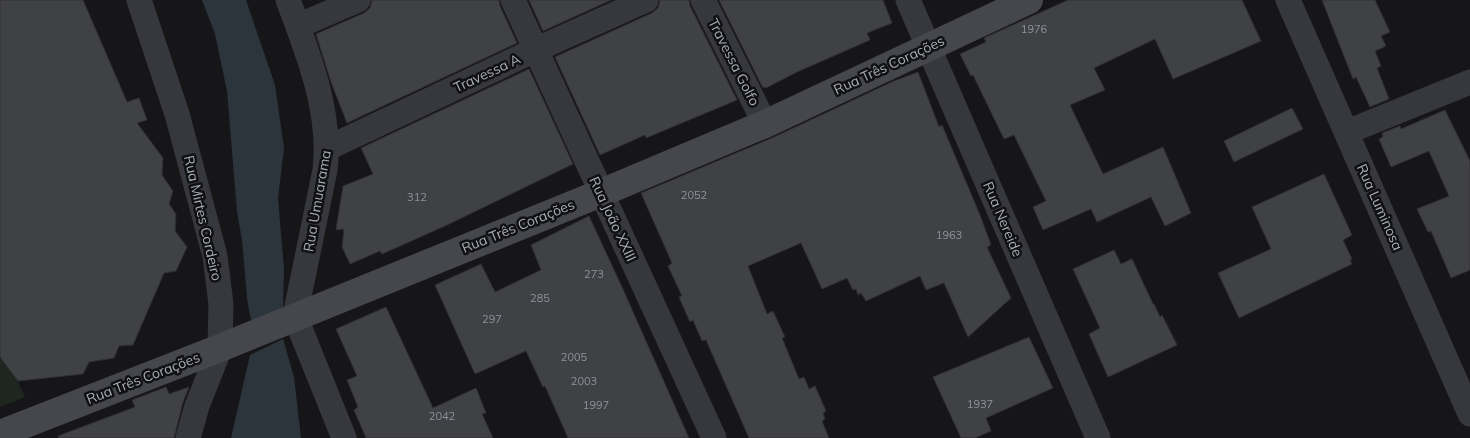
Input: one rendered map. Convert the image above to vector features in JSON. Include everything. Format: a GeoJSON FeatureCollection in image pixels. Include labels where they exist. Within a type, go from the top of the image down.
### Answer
{"type":"FeatureCollection","features":[{"type":"Feature","properties":{"kind":"street","name":"Rua Mirtes Cordeiro"},"geometry":{"type":"LineString","coordinates":[[139,0],[177,114],[215,256],[221,304],[220,348],[188,438]]}},
{"type":"Feature","properties":{"kind":"street","name":"Rua Umuarama"},"geometry":{"type":"LineString","coordinates":[[288,0],[318,91],[328,148],[295,316]]}},
{"type":"Feature","properties":{"kind":"street"},"geometry":{"type":"LineString","coordinates":[[298,26],[358,0]]}},
{"type":"Feature","properties":{"kind":"street","name":"Rua João XXIII"},"geometry":{"type":"LineString","coordinates":[[513,0],[714,438]]}},
{"type":"Feature","properties":{"kind":"street","name":"Travessa A"},"geometry":{"type":"LineString","coordinates":[[328,148],[535,50],[646,0]]}},
{"type":"Feature","properties":{"kind":"street","name":"Travessa Golfo"},"geometry":{"type":"LineString","coordinates":[[703,0],[765,124]]}},
{"type":"Feature","properties":{"kind":"street","name":"Rua Nereide"},"geometry":{"type":"LineString","coordinates":[[908,0],[1098,438]]}},
{"type":"Feature","properties":{"kind":"street","name":"Rua Três Corações"},"geometry":{"type":"LineString","coordinates":[[0,434],[220,348],[765,124],[1029,0]]}},
{"type":"Feature","properties":{"kind":"street","name":"Rua Luminosa"},"geometry":{"type":"LineString","coordinates":[[1288,0],[1470,414]]}},
{"type":"Feature","properties":{"kind":"street"},"geometry":{"type":"LineString","coordinates":[[1347,132],[1470,82]]}},
{"type":"Feature","properties":{"kind":"street"},"geometry":{"type":"LineString","coordinates":[[295,316],[344,438]]}},
{"type":"Feature","properties":{"kind":"shaded area"},"geometry":{"type":"Polygon","coordinates":[[[202,0],[246,0],[275,85],[284,148],[278,198],[284,269],[283,311],[252,327],[237,212],[227,91],[215,34],[202,0]]]}},
{"type":"Feature","properties":{"kind":"shaded area"},"geometry":{"type":"Polygon","coordinates":[[[283,339],[294,377],[301,438],[231,438],[250,355],[283,339]]]}},
{"type":"Feature","properties":{"kind":"shaded area"},"geometry":{"type":"Polygon","coordinates":[[[0,344],[25,397],[0,407],[0,344]]]}},
{"type":"Feature","properties":{"kind":"building"},"geometry":{"type":"Polygon","coordinates":[[[0,0],[83,0],[127,102],[139,98],[147,120],[137,123],[163,158],[162,175],[173,191],[169,204],[176,214],[175,231],[187,247],[176,271],[164,273],[133,345],[119,346],[114,358],[89,362],[83,374],[18,381],[0,357],[0,0]]]}},
{"type":"Feature","properties":{"kind":"building"},"geometry":{"type":"Polygon","coordinates":[[[372,0],[499,0],[517,43],[347,123],[331,82],[316,34],[364,13],[370,8],[372,0]]]}},
{"type":"Feature","properties":{"kind":"building"},"geometry":{"type":"Polygon","coordinates":[[[529,0],[611,0],[543,31],[529,0]]]}},
{"type":"Feature","properties":{"kind":"building"},"geometry":{"type":"Polygon","coordinates":[[[660,0],[689,0],[690,6],[737,100],[646,138],[645,135],[600,155],[555,57],[652,13],[658,8],[660,0]]]}},
{"type":"Feature","properties":{"kind":"building"},"geometry":{"type":"Polygon","coordinates":[[[719,0],[883,0],[892,23],[867,33],[870,40],[763,88],[719,0]]]}},
{"type":"Feature","properties":{"kind":"building"},"geometry":{"type":"Polygon","coordinates":[[[1068,0],[1242,0],[1261,41],[1173,79],[1155,39],[1094,68],[1105,90],[1070,105],[1103,174],[1163,147],[1191,213],[1165,226],[1151,197],[1097,222],[1091,209],[1043,230],[1033,207],[1046,201],[1014,135],[1004,139],[973,75],[971,76],[960,54],[986,42],[984,38],[1068,0]]]}},
{"type":"Feature","properties":{"kind":"building"},"geometry":{"type":"Polygon","coordinates":[[[1322,0],[1375,0],[1390,32],[1381,36],[1386,46],[1375,51],[1381,66],[1377,68],[1389,99],[1370,107],[1356,77],[1353,79],[1322,0]]]}},
{"type":"Feature","properties":{"kind":"building"},"geometry":{"type":"Polygon","coordinates":[[[529,69],[573,164],[445,226],[382,254],[380,251],[350,264],[342,247],[344,229],[336,230],[343,186],[373,174],[361,148],[529,69]]]}},
{"type":"Feature","properties":{"kind":"building"},"geometry":{"type":"Polygon","coordinates":[[[918,72],[939,127],[942,125],[980,215],[991,245],[987,247],[1011,298],[968,337],[944,283],[926,290],[920,276],[866,301],[861,293],[858,295],[856,289],[853,290],[847,278],[822,289],[801,243],[748,266],[767,314],[773,311],[785,337],[782,338],[799,379],[804,377],[809,389],[815,386],[826,411],[823,413],[825,419],[822,421],[829,438],[749,438],[706,340],[702,341],[693,320],[690,322],[679,297],[682,296],[668,266],[672,263],[641,193],[772,138],[894,81],[918,72]]]}},
{"type":"Feature","properties":{"kind":"building"},"geometry":{"type":"Polygon","coordinates":[[[1292,108],[1303,129],[1234,162],[1224,141],[1292,108]]]}},
{"type":"Feature","properties":{"kind":"building"},"geometry":{"type":"Polygon","coordinates":[[[1445,110],[1470,161],[1470,270],[1451,278],[1431,231],[1428,232],[1417,209],[1449,196],[1429,151],[1391,167],[1379,139],[1383,137],[1382,133],[1400,126],[1401,129],[1445,110]]]}},
{"type":"Feature","properties":{"kind":"building"},"geometry":{"type":"Polygon","coordinates":[[[1324,174],[1352,235],[1343,240],[1352,259],[1350,260],[1352,264],[1239,318],[1218,273],[1271,249],[1252,207],[1324,174]]]}},
{"type":"Feature","properties":{"kind":"building"},"geometry":{"type":"Polygon","coordinates":[[[589,216],[689,438],[568,438],[545,386],[543,387],[526,351],[475,374],[435,285],[481,264],[495,292],[541,270],[531,245],[589,216]]]}},
{"type":"Feature","properties":{"kind":"building"},"geometry":{"type":"Polygon","coordinates":[[[1114,250],[1121,264],[1132,259],[1153,304],[1160,317],[1162,315],[1177,345],[1108,377],[1089,334],[1100,328],[1073,269],[1114,250]]]}},
{"type":"Feature","properties":{"kind":"building"},"geometry":{"type":"Polygon","coordinates":[[[386,307],[433,408],[476,388],[486,413],[482,414],[493,438],[366,438],[354,410],[358,407],[347,380],[357,376],[336,329],[386,307]]]}},
{"type":"Feature","properties":{"kind":"building"},"geometry":{"type":"Polygon","coordinates":[[[1029,337],[1053,388],[986,418],[991,431],[975,438],[961,438],[933,377],[1029,337]]]}},
{"type":"Feature","properties":{"kind":"building"},"geometry":{"type":"Polygon","coordinates":[[[166,387],[169,394],[189,387],[183,402],[174,438],[59,438],[58,436],[135,407],[132,400],[166,387]]]}}]}
